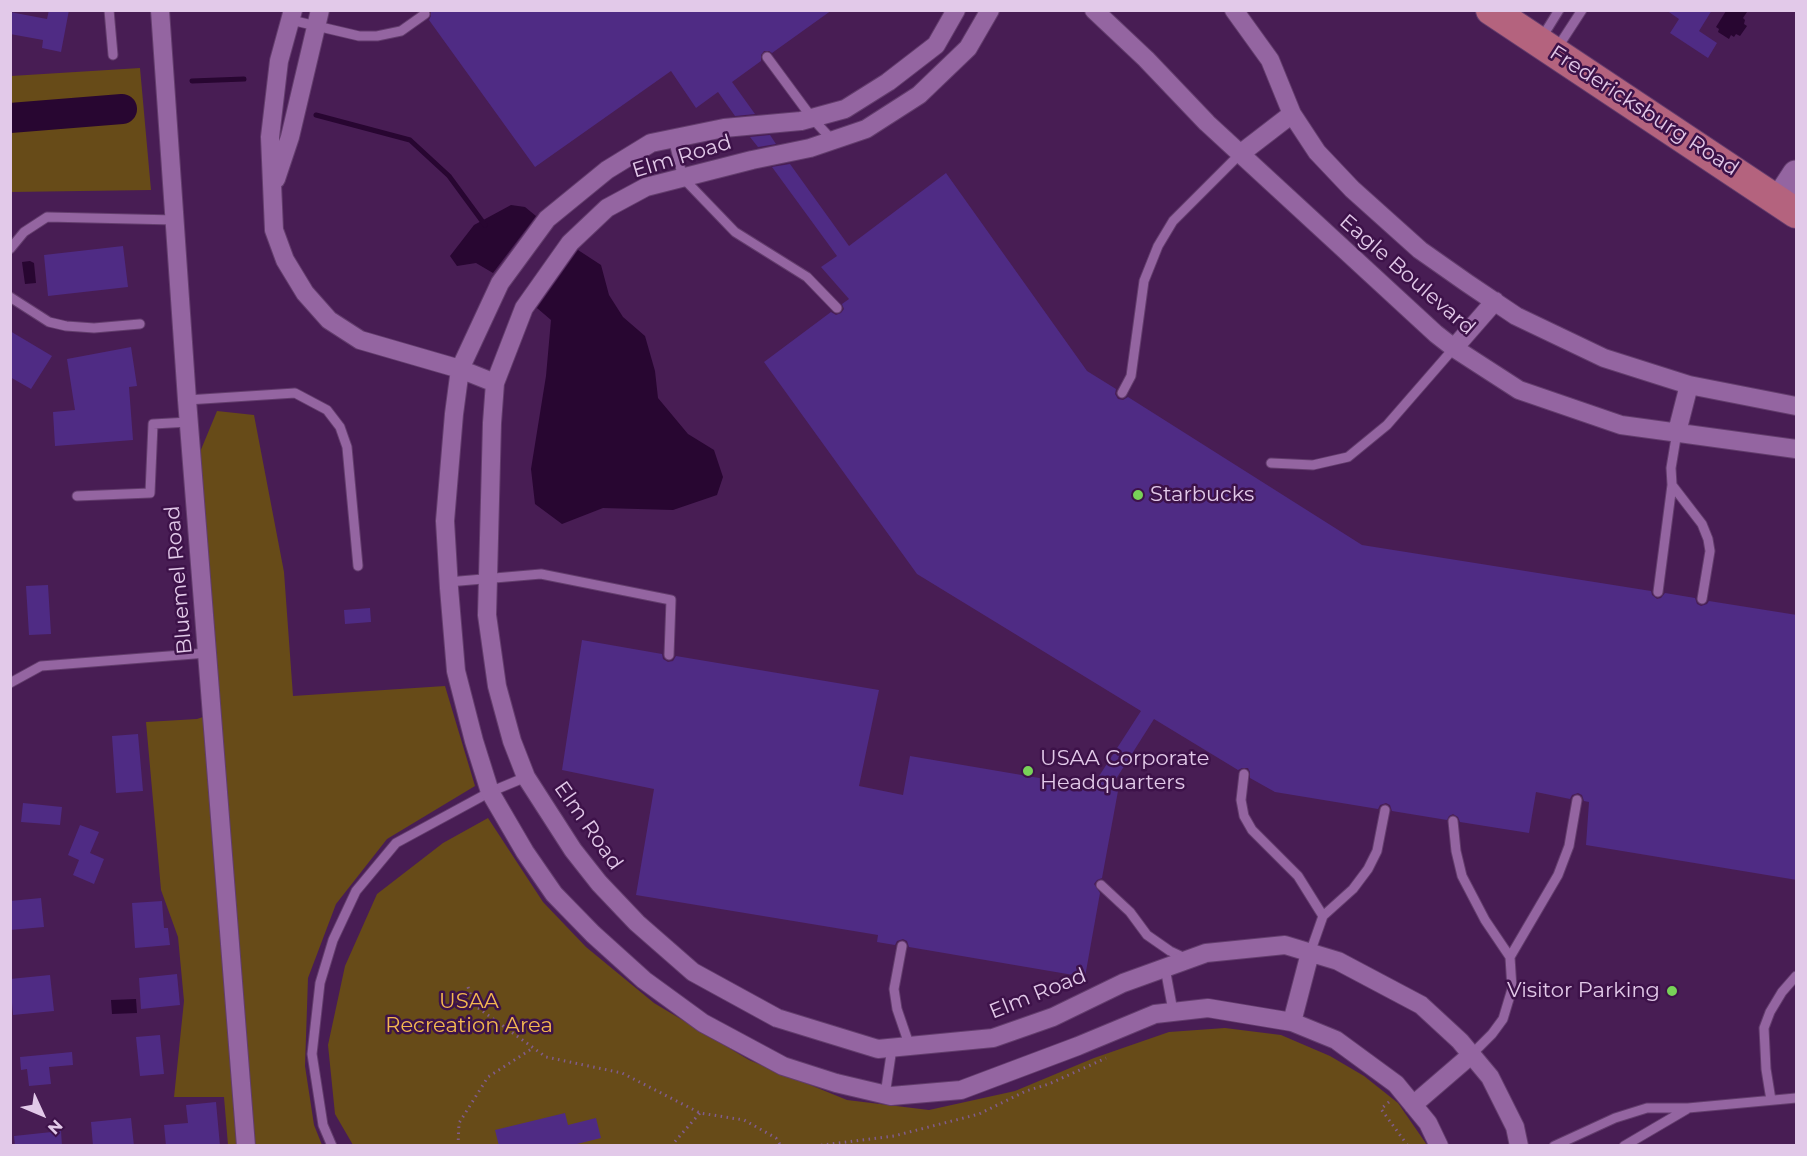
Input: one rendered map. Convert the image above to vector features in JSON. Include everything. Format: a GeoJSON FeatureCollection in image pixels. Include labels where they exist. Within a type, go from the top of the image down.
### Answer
{"type":"FeatureCollection","features":[{"type":"Feature","properties":{"kind":"main road","name":"Fredericksburg Road"},"geometry":{"type":"LineString","coordinates":[[1491,10],[1788,206]]}},
{"type":"Feature","properties":{"kind":"street","name":"Bluemel Road"},"geometry":{"type":"LineString","coordinates":[[160,10],[187,400],[246,1146]]}},
{"type":"Feature","properties":{"kind":"street","name":"Elm Road"},"geometry":{"type":"LineString","coordinates":[[956,10],[936,45],[888,82],[845,109],[812,118],[770,125],[724,128],[651,143],[607,170],[547,219],[500,283],[460,369],[453,414],[446,520],[448,582],[456,671],[490,792],[525,852],[554,894],[593,934],[644,980],[703,1023],[783,1066],[836,1083],[891,1096],[961,1090],[1155,1014],[1208,1008],[1292,1022],[1336,1040],[1396,1084],[1428,1123],[1439,1146]]}},
{"type":"Feature","properties":{"kind":"street","name":"Elm Road"},"geometry":{"type":"LineString","coordinates":[[990,10],[968,48],[919,95],[866,129],[810,148],[646,187],[607,208],[570,243],[524,308],[495,383],[487,615],[497,686],[512,741],[526,777],[573,850],[599,883],[637,923],[693,972],[777,1018],[878,1049],[993,1038],[1053,1017],[1123,983],[1206,953],[1285,945],[1338,961],[1421,1005],[1460,1041],[1490,1077],[1515,1127],[1519,1146]]}},
{"type":"Feature","properties":{"kind":"street","name":"Eagle Boulevard"},"geometry":{"type":"LineString","coordinates":[[1094,10],[1146,59],[1207,123],[1385,289],[1454,348],[1518,390],[1621,425],[1797,449]]}},
{"type":"Feature","properties":{"kind":"street","name":"Eagle Boulevard"},"geometry":{"type":"LineString","coordinates":[[1234,10],[1270,60],[1292,114],[1317,152],[1352,189],[1420,249],[1516,316],[1605,358],[1689,385],[1797,406]]}},
{"type":"Feature","properties":{"kind":"street"},"geometry":{"type":"LineString","coordinates":[[292,15],[279,62],[270,137],[274,230],[285,260],[305,293],[329,320],[360,340],[460,369],[495,383]]}},
{"type":"Feature","properties":{"kind":"street"},"geometry":{"type":"LineString","coordinates":[[272,189],[290,137],[318,18]]}},
{"type":"Feature","properties":{"kind":"street"},"geometry":{"type":"LineString","coordinates":[[1240,154],[1292,114]]}},
{"type":"Feature","properties":{"kind":"street"},"geometry":{"type":"LineString","coordinates":[[1788,206],[1797,174]]}},
{"type":"Feature","properties":{"kind":"street"},"geometry":{"type":"LineString","coordinates":[[1454,348],[1495,301]]}},
{"type":"Feature","properties":{"kind":"street"},"geometry":{"type":"LineString","coordinates":[[1677,432],[1689,385]]}},
{"type":"Feature","properties":{"kind":"street"},"geometry":{"type":"LineString","coordinates":[[1292,1022],[1310,953]]}},
{"type":"Feature","properties":{"kind":"street"},"geometry":{"type":"LineString","coordinates":[[1413,1105],[1472,1055]]}},
{"type":"Feature","properties":{"kind":"lane"},"geometry":{"type":"LineString","coordinates":[[109,10],[113,55]]}},
{"type":"Feature","properties":{"kind":"lane"},"geometry":{"type":"LineString","coordinates":[[1547,47],[1559,10]]}},
{"type":"Feature","properties":{"kind":"lane"},"geometry":{"type":"LineString","coordinates":[[1547,47],[1582,10]]}},
{"type":"Feature","properties":{"kind":"lane"},"geometry":{"type":"LineString","coordinates":[[292,15],[318,18],[359,36],[377,36],[401,30],[425,14]]}},
{"type":"Feature","properties":{"kind":"lane"},"geometry":{"type":"LineString","coordinates":[[767,57],[812,118],[833,141]]}},
{"type":"Feature","properties":{"kind":"lane"},"geometry":{"type":"LineString","coordinates":[[673,139],[683,178],[735,232],[807,277],[837,308]]}},
{"type":"Feature","properties":{"kind":"lane"},"geometry":{"type":"LineString","coordinates":[[1122,393],[1131,376],[1144,281],[1158,246],[1173,221],[1240,154]]}},
{"type":"Feature","properties":{"kind":"lane"},"geometry":{"type":"LineString","coordinates":[[10,249],[24,232],[47,217],[175,220]]}},
{"type":"Feature","properties":{"kind":"lane"},"geometry":{"type":"LineString","coordinates":[[10,297],[49,322],[66,326],[94,328],[140,324]]}},
{"type":"Feature","properties":{"kind":"lane"},"geometry":{"type":"LineString","coordinates":[[1271,463],[1313,465],[1348,457],[1387,425],[1454,348]]}},
{"type":"Feature","properties":{"kind":"lane"},"geometry":{"type":"LineString","coordinates":[[187,400],[295,393],[327,410],[340,428],[347,447],[358,566]]}},
{"type":"Feature","properties":{"kind":"lane"},"geometry":{"type":"LineString","coordinates":[[76,496],[150,493],[153,424],[189,422]]}},
{"type":"Feature","properties":{"kind":"lane"},"geometry":{"type":"LineString","coordinates":[[1658,592],[1677,432]]}},
{"type":"Feature","properties":{"kind":"lane"},"geometry":{"type":"LineString","coordinates":[[1672,485],[1702,524],[1708,539],[1710,551],[1702,599]]}},
{"type":"Feature","properties":{"kind":"lane"},"geometry":{"type":"LineString","coordinates":[[448,582],[541,574],[671,600],[669,655]]}},
{"type":"Feature","properties":{"kind":"lane"},"geometry":{"type":"LineString","coordinates":[[10,683],[41,666],[207,653]]}},
{"type":"Feature","properties":{"kind":"lane"},"geometry":{"type":"LineString","coordinates":[[1244,774],[1241,800],[1244,816],[1252,830],[1298,876],[1323,916]]}},
{"type":"Feature","properties":{"kind":"lane"},"geometry":{"type":"LineString","coordinates":[[332,1146],[323,1125],[312,1054],[320,983],[333,940],[356,891],[396,843],[490,792],[526,777]]}},
{"type":"Feature","properties":{"kind":"lane"},"geometry":{"type":"LineString","coordinates":[[1510,957],[1558,875],[1569,846],[1577,800]]}},
{"type":"Feature","properties":{"kind":"lane"},"geometry":{"type":"LineString","coordinates":[[1310,953],[1323,916],[1353,889],[1368,869],[1377,851],[1385,810]]}},
{"type":"Feature","properties":{"kind":"lane"},"geometry":{"type":"LineString","coordinates":[[1453,821],[1456,851],[1462,876],[1485,920],[1510,957],[1512,988],[1503,1019],[1472,1055]]}},
{"type":"Feature","properties":{"kind":"lane"},"geometry":{"type":"LineString","coordinates":[[1101,885],[1130,912],[1147,935],[1170,951],[1188,959]]}},
{"type":"Feature","properties":{"kind":"lane"},"geometry":{"type":"LineString","coordinates":[[885,1095],[901,1048],[894,989],[902,946]]}},
{"type":"Feature","properties":{"kind":"lane"},"geometry":{"type":"LineString","coordinates":[[1165,968],[1173,1011]]}},
{"type":"Feature","properties":{"kind":"lane"},"geometry":{"type":"LineString","coordinates":[[1771,1100],[1766,1069],[1764,1028],[1782,992],[1797,976]]}},
{"type":"Feature","properties":{"kind":"lane"},"geometry":{"type":"LineString","coordinates":[[1554,1146],[1615,1118],[1647,1108],[1688,1108],[1797,1098]]}},
{"type":"Feature","properties":{"kind":"lane"},"geometry":{"type":"LineString","coordinates":[[1624,1146],[1688,1108]]}},
{"type":"Feature","properties":{"kind":"path"},"geometry":{"type":"LineString","coordinates":[[468,987],[474,1005],[546,1057],[622,1073],[700,1113],[744,1120],[776,1138],[781,1146]]}},
{"type":"Feature","properties":{"kind":"path"},"geometry":{"type":"LineString","coordinates":[[458,1146],[459,1123],[488,1077],[533,1048]]}},
{"type":"Feature","properties":{"kind":"path"},"geometry":{"type":"LineString","coordinates":[[815,1146],[905,1133],[979,1114],[1026,1091],[1049,1084],[1106,1058]]}},
{"type":"Feature","properties":{"kind":"path"},"geometry":{"type":"LineString","coordinates":[[1401,1090],[1381,1109],[1408,1146]]}},
{"type":"Feature","properties":{"kind":"path"},"geometry":{"type":"LineString","coordinates":[[671,1146],[700,1113]]}},
{"type":"Feature","properties":{"kind":"green space"},"geometry":{"type":"Polygon","coordinates":[[[140,68],[151,190],[11,192],[11,76],[140,68]]]}},
{"type":"Feature","properties":{"kind":"green space"},"geometry":{"type":"Polygon","coordinates":[[[217,411],[254,415],[284,572],[293,696],[445,686],[475,786],[387,839],[336,904],[308,978],[305,1066],[314,1125],[322,1145],[228,1145],[224,1097],[174,1097],[184,1001],[178,937],[161,890],[146,722],[197,719],[218,712],[200,452],[217,411]]]}},
{"type":"Feature","properties":{"kind":"green space","name":"USAA Recreation Area"},"geometry":{"type":"Polygon","coordinates":[[[488,818],[543,902],[586,947],[654,1003],[749,1060],[847,1100],[929,1110],[1015,1091],[1094,1058],[1169,1032],[1225,1028],[1281,1035],[1330,1056],[1364,1076],[1398,1103],[1427,1145],[353,1145],[335,1114],[328,1045],[345,966],[377,894],[443,843],[488,818]]]}},
{"type":"Feature","properties":{"kind":"shaded area"},"geometry":{"type":"Polygon","coordinates":[[[1726,11],[1747,12],[1743,18],[1747,26],[1740,36],[1731,35],[1729,39],[1718,32],[1719,29],[1716,27],[1726,11]]]}},
{"type":"Feature","properties":{"kind":"shaded area"},"geometry":{"type":"Polygon","coordinates":[[[511,205],[525,207],[536,216],[493,273],[476,263],[457,266],[450,256],[474,225],[511,205]]]}},
{"type":"Feature","properties":{"kind":"shaded area"},"geometry":{"type":"Polygon","coordinates":[[[578,250],[601,265],[609,295],[623,317],[645,336],[655,371],[658,398],[688,434],[714,450],[723,477],[717,495],[673,510],[603,508],[562,524],[535,504],[531,469],[546,376],[551,320],[537,308],[578,250]]]}},
{"type":"Feature","properties":{"kind":"shaded area"},"geometry":{"type":"Polygon","coordinates":[[[22,262],[34,263],[36,283],[25,284],[22,262]]]}},
{"type":"Feature","properties":{"kind":"shaded area"},"geometry":{"type":"Polygon","coordinates":[[[136,999],[137,1013],[112,1014],[111,1000],[136,999]]]}},
{"type":"Feature","properties":{"kind":"building"},"geometry":{"type":"Polygon","coordinates":[[[49,10],[69,10],[61,52],[42,48],[43,40],[10,34],[10,12],[47,19],[49,10]]]}},
{"type":"Feature","properties":{"kind":"building"},"geometry":{"type":"Polygon","coordinates":[[[431,10],[832,10],[772,53],[764,51],[761,61],[732,82],[755,114],[735,116],[718,92],[696,108],[671,71],[535,167],[429,20],[431,10]]]}},
{"type":"Feature","properties":{"kind":"building"},"geometry":{"type":"Polygon","coordinates":[[[1666,10],[1712,10],[1699,31],[1717,43],[1708,58],[1670,33],[1679,19],[1666,10]]]}},
{"type":"Feature","properties":{"kind":"building"},"geometry":{"type":"Polygon","coordinates":[[[770,135],[776,144],[758,147],[750,137],[770,135]]]}},
{"type":"Feature","properties":{"kind":"building"},"geometry":{"type":"Polygon","coordinates":[[[790,164],[849,246],[946,173],[1087,371],[1116,389],[1115,394],[1118,399],[1123,400],[1128,397],[1362,545],[1651,591],[1657,599],[1665,593],[1695,598],[1697,604],[1701,606],[1709,601],[1797,615],[1797,880],[1586,845],[1589,802],[1584,801],[1582,795],[1578,793],[1572,795],[1570,799],[1536,792],[1529,833],[1460,822],[1453,814],[1447,820],[1392,811],[1390,805],[1386,803],[1380,805],[1378,809],[1275,792],[1250,778],[1248,768],[1238,770],[1154,719],[1109,790],[1118,791],[1102,878],[1094,884],[1100,893],[1085,977],[909,947],[907,941],[903,939],[897,941],[895,945],[877,942],[878,935],[636,895],[654,789],[562,770],[582,640],[662,654],[663,659],[668,662],[673,661],[676,656],[879,690],[859,786],[903,795],[910,756],[1092,787],[1141,711],[917,574],[764,362],[831,312],[836,315],[841,313],[844,309],[842,304],[849,299],[821,267],[837,256],[772,167],[790,164]]]}},
{"type":"Feature","properties":{"kind":"building"},"geometry":{"type":"Polygon","coordinates":[[[123,246],[128,287],[48,296],[44,255],[123,246]]]}},
{"type":"Feature","properties":{"kind":"building"},"geometry":{"type":"Polygon","coordinates":[[[10,331],[52,356],[31,389],[10,377],[10,331]]]}},
{"type":"Feature","properties":{"kind":"building"},"geometry":{"type":"Polygon","coordinates":[[[131,347],[137,386],[129,387],[133,440],[55,446],[53,412],[75,410],[67,359],[131,347]]]}},
{"type":"Feature","properties":{"kind":"building"},"geometry":{"type":"Polygon","coordinates":[[[48,585],[51,634],[29,635],[26,586],[48,585]]]}},
{"type":"Feature","properties":{"kind":"building"},"geometry":{"type":"Polygon","coordinates":[[[370,608],[371,622],[345,624],[344,610],[370,608]]]}},
{"type":"Feature","properties":{"kind":"building"},"geometry":{"type":"Polygon","coordinates":[[[138,734],[143,791],[116,793],[112,736],[138,734]]]}},
{"type":"Feature","properties":{"kind":"building"},"geometry":{"type":"Polygon","coordinates":[[[23,803],[62,807],[60,825],[21,822],[23,803]]]}},
{"type":"Feature","properties":{"kind":"building"},"geometry":{"type":"Polygon","coordinates":[[[80,825],[99,832],[90,853],[104,859],[94,884],[73,875],[79,860],[68,855],[80,825]]]}},
{"type":"Feature","properties":{"kind":"building"},"geometry":{"type":"Polygon","coordinates":[[[41,898],[44,927],[10,930],[10,901],[41,898]]]}},
{"type":"Feature","properties":{"kind":"building"},"geometry":{"type":"Polygon","coordinates":[[[162,901],[164,928],[168,928],[170,945],[135,948],[132,903],[162,901]]]}},
{"type":"Feature","properties":{"kind":"building"},"geometry":{"type":"Polygon","coordinates":[[[177,974],[180,1005],[141,1009],[139,978],[177,974]]]}},
{"type":"Feature","properties":{"kind":"building"},"geometry":{"type":"Polygon","coordinates":[[[50,975],[54,1011],[13,1015],[10,979],[50,975]]]}},
{"type":"Feature","properties":{"kind":"building"},"geometry":{"type":"Polygon","coordinates":[[[160,1035],[164,1074],[140,1076],[136,1037],[160,1035]]]}},
{"type":"Feature","properties":{"kind":"building"},"geometry":{"type":"Polygon","coordinates":[[[72,1052],[73,1065],[49,1067],[51,1084],[29,1086],[27,1069],[21,1070],[20,1057],[72,1052]]]}},
{"type":"Feature","properties":{"kind":"building"},"geometry":{"type":"Polygon","coordinates":[[[216,1102],[220,1146],[166,1146],[164,1125],[188,1123],[186,1105],[216,1102]]]}},
{"type":"Feature","properties":{"kind":"building"},"geometry":{"type":"Polygon","coordinates":[[[565,1113],[568,1125],[596,1118],[601,1138],[569,1146],[499,1146],[495,1130],[565,1113]]]}},
{"type":"Feature","properties":{"kind":"building"},"geometry":{"type":"Polygon","coordinates":[[[131,1118],[134,1146],[93,1146],[91,1122],[131,1118]]]}},
{"type":"Feature","properties":{"kind":"building"},"geometry":{"type":"Polygon","coordinates":[[[61,1131],[62,1146],[15,1146],[14,1136],[61,1131]]]}},
{"type":"Feature","properties":{"kind":"waterway"},"geometry":{"type":"LineString","coordinates":[[192,81],[244,79]]}},
{"type":"Feature","properties":{"kind":"waterway"},"geometry":{"type":"LineString","coordinates":[[10,118],[122,109]]}},
{"type":"Feature","properties":{"kind":"waterway"},"geometry":{"type":"LineString","coordinates":[[316,115],[410,140],[449,176],[485,225]]}},
{"type":"Feature","properties":{"kind":"place","name":"Starbucks"},"geometry":{"type":"Point","coordinates":[1138,495]}},
{"type":"Feature","properties":{"kind":"place","name":"USAA Corporate Headquarters"},"geometry":{"type":"Point","coordinates":[1028,771]}},
{"type":"Feature","properties":{"kind":"place","name":"Visitor Parking"},"geometry":{"type":"Point","coordinates":[1672,991]}}]}
